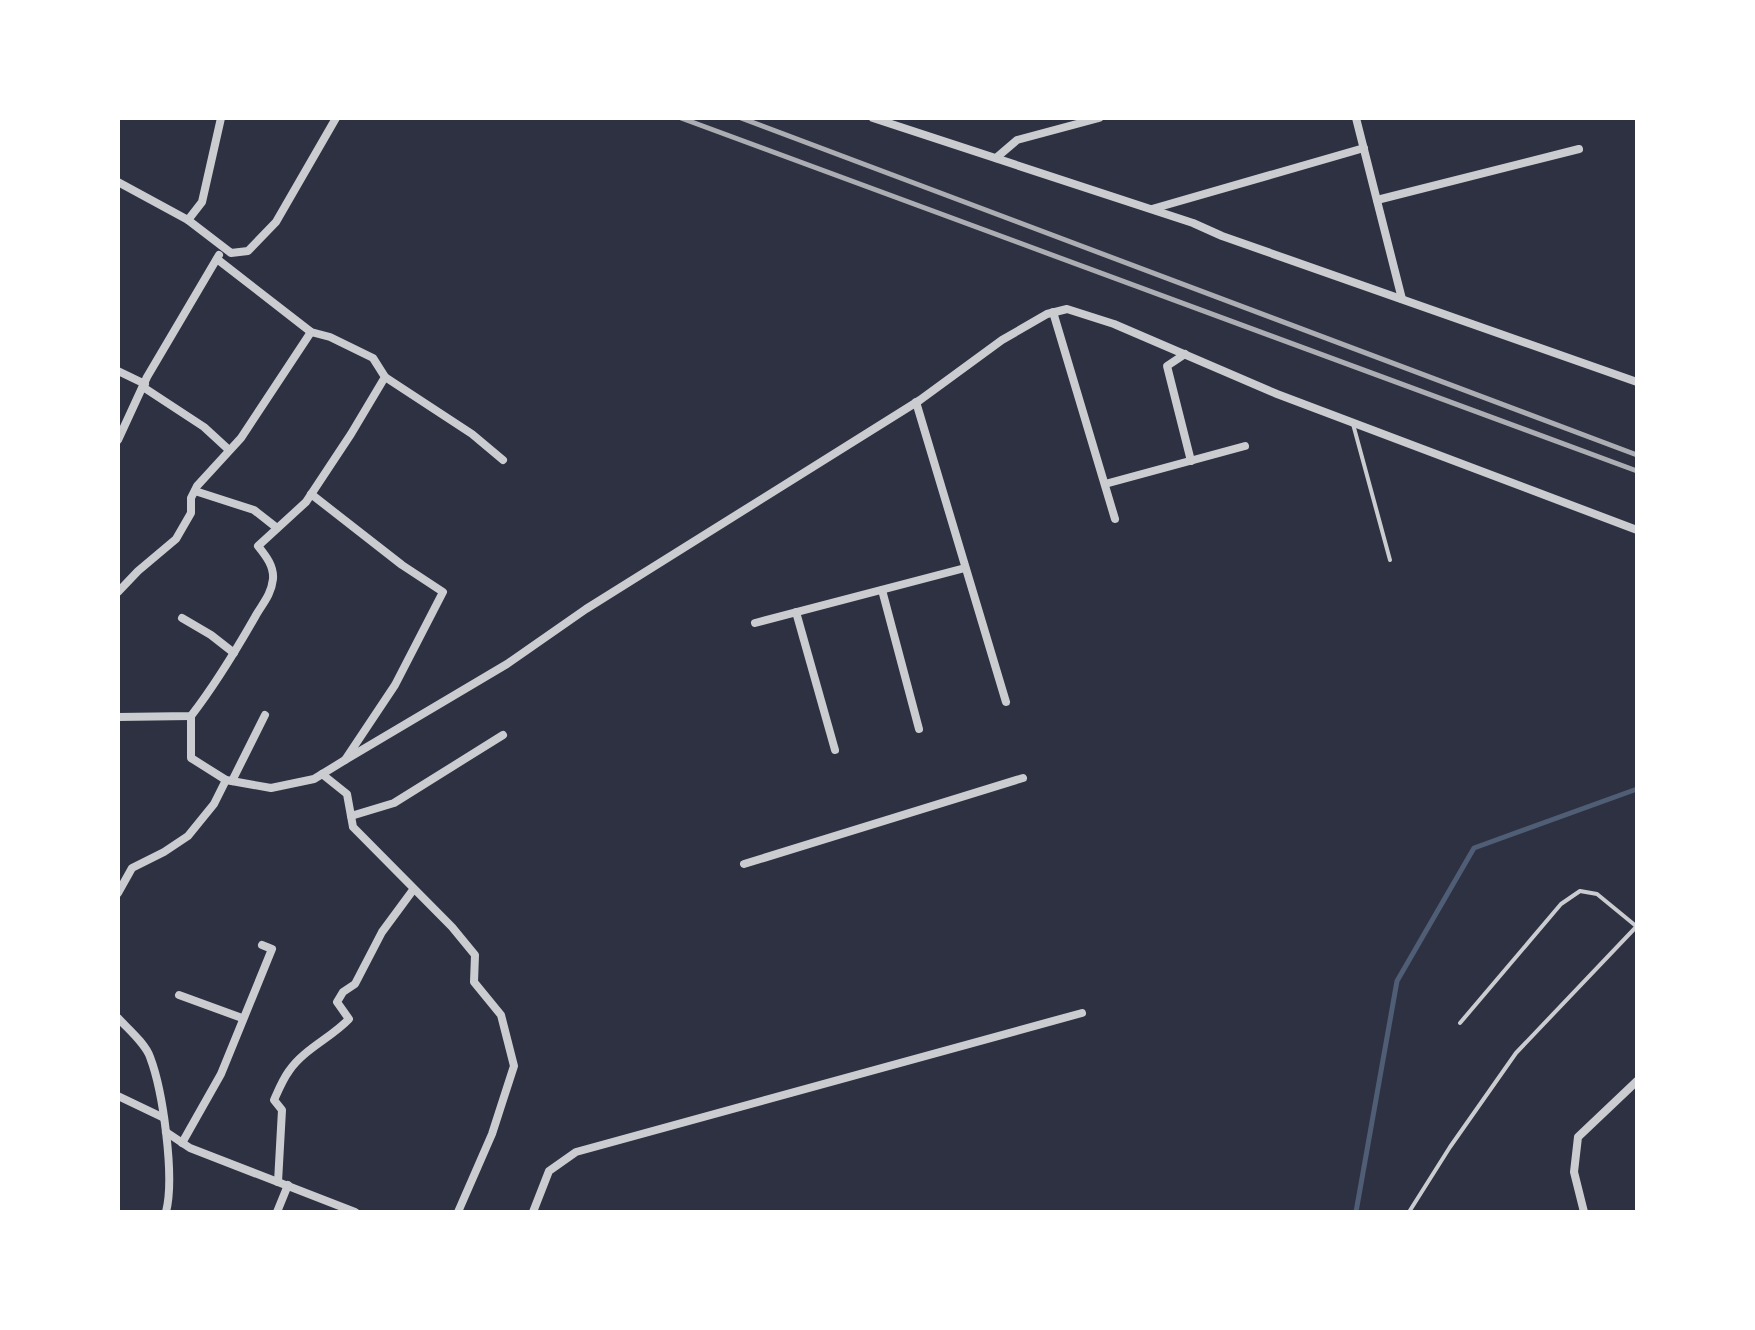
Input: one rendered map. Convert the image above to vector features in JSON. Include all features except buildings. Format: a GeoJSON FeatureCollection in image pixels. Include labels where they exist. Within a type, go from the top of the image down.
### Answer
{"type":"FeatureCollection","features":[{"type":"Feature","properties":{"kind":"street"},"geometry":{"type":"LineString","coordinates":[[188,220],[202,202],[221,118]]}},
{"type":"Feature","properties":{"kind":"street"},"geometry":{"type":"LineString","coordinates":[[118,182],[188,220],[231,253],[248,251],[276,222],[336,118]]}},
{"type":"Feature","properties":{"kind":"street"},"geometry":{"type":"LineString","coordinates":[[873,118],[1152,209],[1637,382]]}},
{"type":"Feature","properties":{"kind":"street"},"geometry":{"type":"LineString","coordinates":[[996,158],[1017,140],[1099,118]]}},
{"type":"Feature","properties":{"kind":"street"},"geometry":{"type":"LineString","coordinates":[[1356,118],[1402,299]]}},
{"type":"Feature","properties":{"kind":"street"},"geometry":{"type":"LineString","coordinates":[[1152,209],[1364,148]]}},
{"type":"Feature","properties":{"kind":"street"},"geometry":{"type":"LineString","coordinates":[[1377,200],[1579,149]]}},
{"type":"Feature","properties":{"kind":"street"},"geometry":{"type":"LineString","coordinates":[[118,440],[144,386],[224,248]]}},
{"type":"Feature","properties":{"kind":"street"},"geometry":{"type":"LineString","coordinates":[[217,259],[311,332],[330,337],[373,358],[385,377],[472,434],[503,460]]}},
{"type":"Feature","properties":{"kind":"street"},"geometry":{"type":"LineString","coordinates":[[385,377],[306,502],[258,546],[268,559],[273,576],[268,599],[214,686],[191,716],[191,758],[229,780],[271,788],[314,779],[507,664],[586,609],[916,402],[1002,340],[1053,312],[1067,309],[1114,324],[1277,394],[1637,530]]}},
{"type":"Feature","properties":{"kind":"street"},"geometry":{"type":"LineString","coordinates":[[1053,312],[1115,519]]}},
{"type":"Feature","properties":{"kind":"street"},"geometry":{"type":"LineString","coordinates":[[118,592],[176,539],[191,513],[191,498],[195,491],[241,438],[311,332]]}},
{"type":"Feature","properties":{"kind":"street"},"geometry":{"type":"LineString","coordinates":[[1185,354],[1167,366],[1191,461]]}},
{"type":"Feature","properties":{"kind":"street"},"geometry":{"type":"LineString","coordinates":[[118,371],[204,427],[229,450]]}},
{"type":"Feature","properties":{"kind":"street"},"geometry":{"type":"LineString","coordinates":[[916,402],[1006,702]]}},
{"type":"Feature","properties":{"kind":"street"},"geometry":{"type":"LineString","coordinates":[[1105,484],[1245,446]]}},
{"type":"Feature","properties":{"kind":"street"},"geometry":{"type":"LineString","coordinates":[[195,491],[254,510],[277,528]]}},
{"type":"Feature","properties":{"kind":"street"},"geometry":{"type":"LineString","coordinates":[[311,494],[402,565],[443,592],[395,685],[345,760]]}},
{"type":"Feature","properties":{"kind":"street"},"geometry":{"type":"LineString","coordinates":[[755,623],[965,568]]}},
{"type":"Feature","properties":{"kind":"street"},"geometry":{"type":"LineString","coordinates":[[882,590],[919,729]]}},
{"type":"Feature","properties":{"kind":"street"},"geometry":{"type":"LineString","coordinates":[[796,612],[835,750]]}},
{"type":"Feature","properties":{"kind":"street"},"geometry":{"type":"LineString","coordinates":[[182,618],[234,653]]}},
{"type":"Feature","properties":{"kind":"street"},"geometry":{"type":"LineString","coordinates":[[118,893],[132,868],[188,836],[214,804],[265,715]]}},
{"type":"Feature","properties":{"kind":"street"},"geometry":{"type":"LineString","coordinates":[[118,717],[191,716]]}},
{"type":"Feature","properties":{"kind":"street"},"geometry":{"type":"LineString","coordinates":[[351,816],[394,803],[503,735]]}},
{"type":"Feature","properties":{"kind":"street"},"geometry":{"type":"LineString","coordinates":[[322,774],[347,794],[353,827],[452,927],[475,955],[474,982],[501,1015],[514,1066],[492,1134],[458,1212]]}},
{"type":"Feature","properties":{"kind":"street"},"geometry":{"type":"LineString","coordinates":[[744,864],[1023,778]]}},
{"type":"Feature","properties":{"kind":"street"},"geometry":{"type":"LineString","coordinates":[[278,1182],[282,1110],[274,1100],[289,1070],[317,1045],[333,1036],[349,1019],[337,1002],[343,992],[355,984],[382,932],[413,890]]}},
{"type":"Feature","properties":{"kind":"street"},"geometry":{"type":"LineString","coordinates":[[182,1143],[221,1074],[272,949],[262,945]]}},
{"type":"Feature","properties":{"kind":"street"},"geometry":{"type":"LineString","coordinates":[[179,995],[242,1018]]}},
{"type":"Feature","properties":{"kind":"street"},"geometry":{"type":"LineString","coordinates":[[533,1212],[549,1171],[576,1152],[1082,1013]]}},
{"type":"Feature","properties":{"kind":"street"},"geometry":{"type":"LineString","coordinates":[[118,1018],[150,1054],[166,1132],[169,1201],[166,1212]]}},
{"type":"Feature","properties":{"kind":"street"},"geometry":{"type":"LineString","coordinates":[[1584,1212],[1574,1172],[1578,1137],[1637,1081]]}},
{"type":"Feature","properties":{"kind":"street"},"geometry":{"type":"LineString","coordinates":[[119,1099],[164,1118]]}},
{"type":"Feature","properties":{"kind":"street"},"geometry":{"type":"LineString","coordinates":[[166,1132],[190,1148],[355,1212]]}},
{"type":"Feature","properties":{"kind":"street"},"geometry":{"type":"LineString","coordinates":[[277,1212],[288,1185]]}},
{"type":"Feature","properties":{"kind":"lane"},"geometry":{"type":"LineString","coordinates":[[1352,422],[1390,560]]}},
{"type":"Feature","properties":{"kind":"lane"},"geometry":{"type":"LineString","coordinates":[[1409,1212],[1516,1053],[1637,926],[1597,894],[1580,891],[1561,904],[1460,1023]]}},
{"type":"Feature","properties":{"kind":"waterway"},"geometry":{"type":"LineString","coordinates":[[1356,1212],[1397,981],[1474,848],[1637,789]]}},
{"type":"Feature","properties":{"kind":"railway"},"geometry":{"type":"LineString","coordinates":[[681,118],[1637,471]]}},
{"type":"Feature","properties":{"kind":"railway"},"geometry":{"type":"LineString","coordinates":[[741,118],[1637,455]]}}]}
